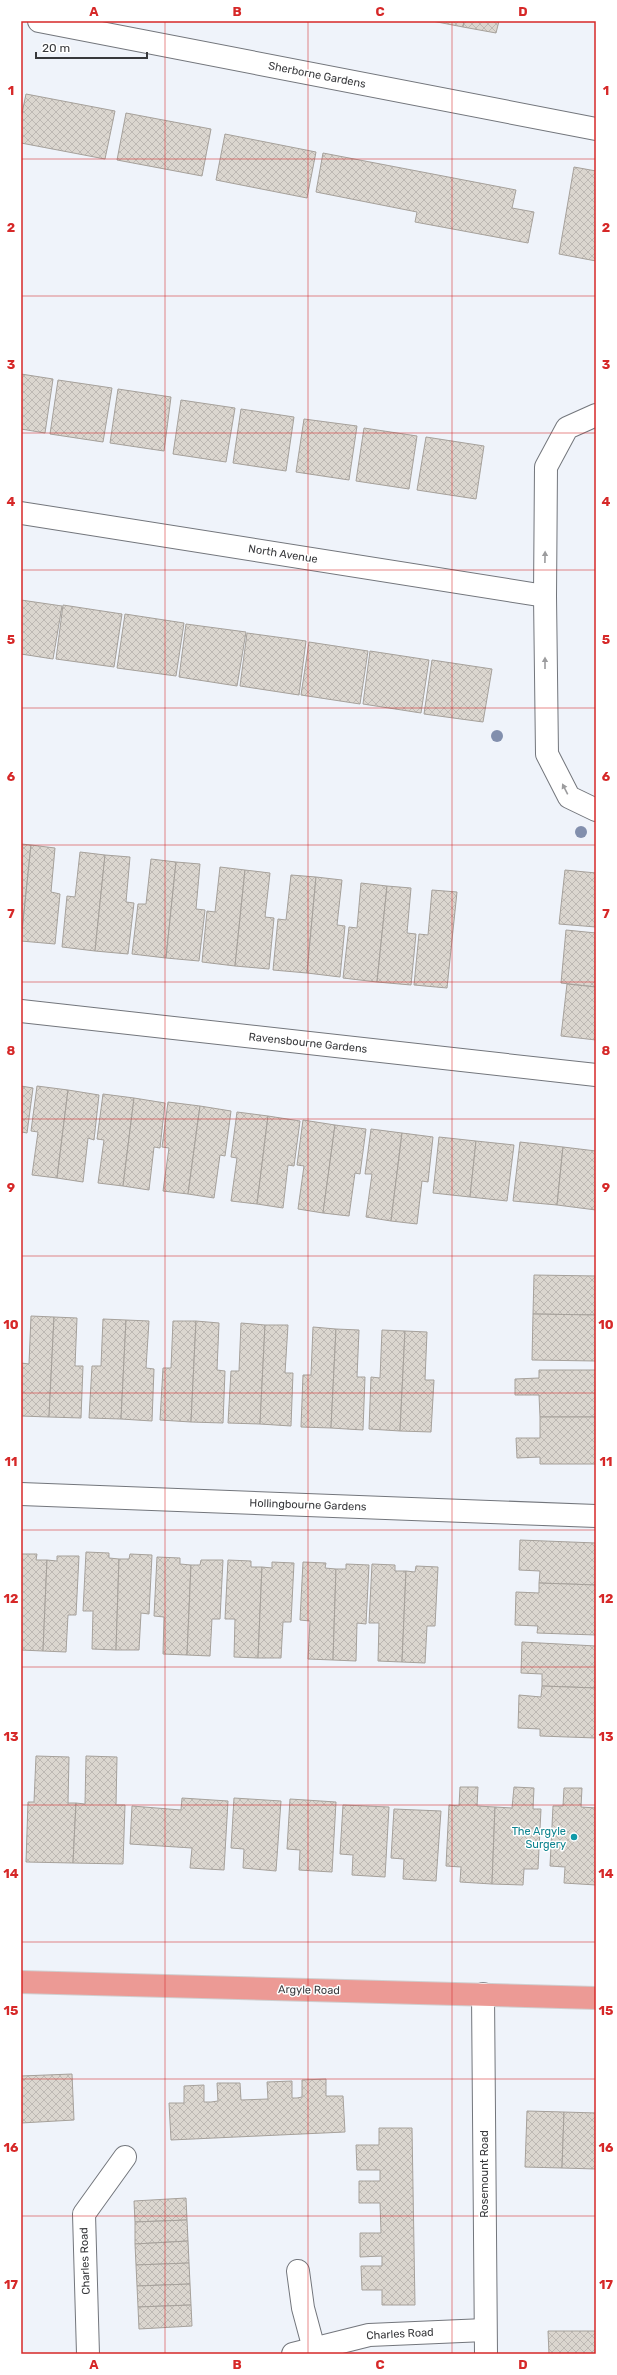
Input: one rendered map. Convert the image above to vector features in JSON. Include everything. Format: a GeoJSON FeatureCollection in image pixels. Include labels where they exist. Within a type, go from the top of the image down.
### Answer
{"type":"FeatureCollection","features":[{"type":"Feature","properties":{"kind":"main road","name":"Argyle Road"},"geometry":{"type":"LineString","coordinates":[[21,1982],[596,1998]]}},
{"type":"Feature","properties":{"kind":"street","name":"Sherborne Gardens"},"geometry":{"type":"LineString","coordinates":[[39,21],[596,129]]}},
{"type":"Feature","properties":{"kind":"street"},"geometry":{"type":"LineString","coordinates":[[596,415],[567,428],[546,467],[544,596],[547,754],[569,797],[596,810]]}},
{"type":"Feature","properties":{"kind":"street"},"geometry":{"type":"LineString","coordinates":[[567,428],[596,429]]}},
{"type":"Feature","properties":{"kind":"street","name":"North Avenue"},"geometry":{"type":"LineString","coordinates":[[21,513],[544,596]]}},
{"type":"Feature","properties":{"kind":"street","name":"Ravensbourne Gardens"},"geometry":{"type":"LineString","coordinates":[[21,1011],[596,1074]]}},
{"type":"Feature","properties":{"kind":"street","name":"Hollingbourne Gardens"},"geometry":{"type":"LineString","coordinates":[[21,1494],[596,1516]]}},
{"type":"Feature","properties":{"kind":"street","name":"Rosemount Road"},"geometry":{"type":"LineString","coordinates":[[483,1994],[486,2354]]}},
{"type":"Feature","properties":{"kind":"street","name":"Charles Road"},"geometry":{"type":"LineString","coordinates":[[88,2354],[84,2214],[125,2157]]}},
{"type":"Feature","properties":{"kind":"street"},"geometry":{"type":"LineString","coordinates":[[298,2271],[303,2308],[314,2349]]}},
{"type":"Feature","properties":{"kind":"street","name":"Charles Road"},"geometry":{"type":"LineString","coordinates":[[293,2354],[369,2335],[485,2330]]}},
{"type":"Feature","properties":{"kind":"building"},"geometry":{"type":"Polygon","coordinates":[[[432,21],[464,21],[463,27],[432,21]]]}},
{"type":"Feature","properties":{"kind":"building"},"geometry":{"type":"Polygon","coordinates":[[[464,21],[499,21],[496,33],[463,27],[464,21]]]}},
{"type":"Feature","properties":{"kind":"building"},"geometry":{"type":"Polygon","coordinates":[[[26,94],[115,111],[105,159],[21,143],[21,118],[26,94]]]}},
{"type":"Feature","properties":{"kind":"building"},"geometry":{"type":"Polygon","coordinates":[[[126,113],[211,129],[202,176],[117,160],[126,113]]]}},
{"type":"Feature","properties":{"kind":"building"},"geometry":{"type":"Polygon","coordinates":[[[225,134],[316,152],[307,198],[216,180],[225,134]]]}},
{"type":"Feature","properties":{"kind":"building"},"geometry":{"type":"Polygon","coordinates":[[[323,153],[516,190],[512,208],[534,212],[528,243],[415,222],[417,212],[316,192],[323,153]]]}},
{"type":"Feature","properties":{"kind":"building"},"geometry":{"type":"Polygon","coordinates":[[[574,167],[596,171],[596,261],[559,254],[574,167]]]}},
{"type":"Feature","properties":{"kind":"building"},"geometry":{"type":"Polygon","coordinates":[[[21,374],[53,379],[45,433],[21,429],[21,374]]]}},
{"type":"Feature","properties":{"kind":"building"},"geometry":{"type":"Polygon","coordinates":[[[58,380],[112,388],[103,442],[50,434],[58,380]]]}},
{"type":"Feature","properties":{"kind":"building"},"geometry":{"type":"Polygon","coordinates":[[[118,389],[171,397],[164,451],[110,443],[118,389]]]}},
{"type":"Feature","properties":{"kind":"building"},"geometry":{"type":"Polygon","coordinates":[[[181,400],[235,408],[226,462],[173,454],[181,400]]]}},
{"type":"Feature","properties":{"kind":"building"},"geometry":{"type":"Polygon","coordinates":[[[241,409],[294,417],[286,471],[233,463],[241,409]]]}},
{"type":"Feature","properties":{"kind":"building"},"geometry":{"type":"Polygon","coordinates":[[[304,419],[357,426],[349,480],[296,472],[304,419]]]}},
{"type":"Feature","properties":{"kind":"building"},"geometry":{"type":"Polygon","coordinates":[[[364,428],[417,436],[409,489],[356,481],[364,428]]]}},
{"type":"Feature","properties":{"kind":"building"},"geometry":{"type":"Polygon","coordinates":[[[426,437],[484,446],[476,499],[417,490],[426,437]]]}},
{"type":"Feature","properties":{"kind":"building"},"geometry":{"type":"Polygon","coordinates":[[[21,600],[62,606],[53,659],[21,654],[21,600]]]}},
{"type":"Feature","properties":{"kind":"building"},"geometry":{"type":"Polygon","coordinates":[[[63,605],[122,614],[114,667],[56,659],[63,605]]]}},
{"type":"Feature","properties":{"kind":"building"},"geometry":{"type":"Polygon","coordinates":[[[125,614],[184,623],[176,676],[117,668],[125,614]]]}},
{"type":"Feature","properties":{"kind":"building"},"geometry":{"type":"Polygon","coordinates":[[[186,624],[246,632],[237,686],[179,677],[186,624]]]}},
{"type":"Feature","properties":{"kind":"building"},"geometry":{"type":"Polygon","coordinates":[[[247,633],[306,641],[299,695],[240,686],[247,633]]]}},
{"type":"Feature","properties":{"kind":"building"},"geometry":{"type":"Polygon","coordinates":[[[309,642],[368,651],[360,704],[301,695],[309,642]]]}},
{"type":"Feature","properties":{"kind":"building"},"geometry":{"type":"Polygon","coordinates":[[[370,651],[429,660],[421,713],[363,704],[370,651]]]}},
{"type":"Feature","properties":{"kind":"building"},"geometry":{"type":"Polygon","coordinates":[[[432,660],[492,669],[483,722],[424,714],[432,660]]]}},
{"type":"Feature","properties":{"kind":"building"},"geometry":{"type":"Polygon","coordinates":[[[21,844],[31,845],[21,941],[21,844]]]}},
{"type":"Feature","properties":{"kind":"building"},"geometry":{"type":"Polygon","coordinates":[[[31,845],[55,848],[51,892],[60,894],[55,944],[21,941],[31,845]]]}},
{"type":"Feature","properties":{"kind":"building"},"geometry":{"type":"Polygon","coordinates":[[[80,852],[105,855],[95,951],[62,947],[67,896],[75,897],[80,852]]]}},
{"type":"Feature","properties":{"kind":"building"},"geometry":{"type":"Polygon","coordinates":[[[105,855],[130,857],[126,902],[134,903],[128,954],[95,951],[105,855]]]}},
{"type":"Feature","properties":{"kind":"building"},"geometry":{"type":"Polygon","coordinates":[[[151,859],[176,862],[166,958],[132,954],[138,904],[146,904],[151,859]]]}},
{"type":"Feature","properties":{"kind":"building"},"geometry":{"type":"Polygon","coordinates":[[[176,862],[200,864],[196,909],[205,910],[199,961],[166,958],[176,862]]]}},
{"type":"Feature","properties":{"kind":"building"},"geometry":{"type":"Polygon","coordinates":[[[220,867],[245,870],[235,966],[202,962],[207,911],[215,912],[220,867]]]}},
{"type":"Feature","properties":{"kind":"building"},"geometry":{"type":"Polygon","coordinates":[[[245,870],[270,873],[265,917],[274,918],[269,969],[235,966],[245,870]]]}},
{"type":"Feature","properties":{"kind":"building"},"geometry":{"type":"Polygon","coordinates":[[[565,870],[596,873],[596,927],[559,924],[565,870]]]}},
{"type":"Feature","properties":{"kind":"building"},"geometry":{"type":"Polygon","coordinates":[[[291,875],[316,877],[307,973],[273,970],[278,919],[286,920],[291,875]]]}},
{"type":"Feature","properties":{"kind":"building"},"geometry":{"type":"Polygon","coordinates":[[[316,877],[342,880],[337,925],[345,926],[340,977],[307,973],[316,877]]]}},
{"type":"Feature","properties":{"kind":"building"},"geometry":{"type":"Polygon","coordinates":[[[361,883],[387,886],[377,982],[343,978],[349,927],[357,928],[361,883]]]}},
{"type":"Feature","properties":{"kind":"building"},"geometry":{"type":"Polygon","coordinates":[[[387,886],[411,888],[407,933],[416,934],[411,985],[377,982],[387,886]]]}},
{"type":"Feature","properties":{"kind":"building"},"geometry":{"type":"Polygon","coordinates":[[[432,890],[457,892],[447,988],[414,985],[419,934],[428,935],[432,890]]]}},
{"type":"Feature","properties":{"kind":"building"},"geometry":{"type":"Polygon","coordinates":[[[566,930],[596,933],[596,987],[561,983],[566,930]]]}},
{"type":"Feature","properties":{"kind":"building"},"geometry":{"type":"Polygon","coordinates":[[[567,984],[596,987],[596,1040],[561,1036],[567,984]]]}},
{"type":"Feature","properties":{"kind":"building"},"geometry":{"type":"Polygon","coordinates":[[[21,1086],[33,1088],[27,1133],[22,1132],[21,1137],[21,1086]]]}},
{"type":"Feature","properties":{"kind":"building"},"geometry":{"type":"Polygon","coordinates":[[[37,1086],[68,1090],[57,1178],[32,1175],[38,1132],[31,1131],[37,1086]]]}},
{"type":"Feature","properties":{"kind":"building"},"geometry":{"type":"Polygon","coordinates":[[[68,1090],[99,1095],[94,1140],[88,1138],[83,1182],[57,1178],[68,1090]]]}},
{"type":"Feature","properties":{"kind":"building"},"geometry":{"type":"Polygon","coordinates":[[[103,1094],[134,1098],[123,1186],[98,1183],[104,1140],[97,1139],[103,1094]]]}},
{"type":"Feature","properties":{"kind":"building"},"geometry":{"type":"Polygon","coordinates":[[[134,1098],[165,1103],[160,1148],[154,1147],[149,1190],[123,1186],[134,1098]]]}},
{"type":"Feature","properties":{"kind":"building"},"geometry":{"type":"Polygon","coordinates":[[[168,1102],[200,1106],[188,1194],[163,1191],[169,1148],[162,1147],[168,1102]]]}},
{"type":"Feature","properties":{"kind":"building"},"geometry":{"type":"Polygon","coordinates":[[[200,1106],[231,1111],[225,1156],[220,1155],[214,1198],[188,1194],[200,1106]]]}},
{"type":"Feature","properties":{"kind":"building"},"geometry":{"type":"Polygon","coordinates":[[[237,1112],[268,1116],[257,1204],[231,1201],[237,1158],[231,1157],[237,1112]]]}},
{"type":"Feature","properties":{"kind":"building"},"geometry":{"type":"Polygon","coordinates":[[[268,1116],[300,1121],[294,1166],[288,1165],[283,1208],[257,1204],[268,1116]]]}},
{"type":"Feature","properties":{"kind":"building"},"geometry":{"type":"Polygon","coordinates":[[[303,1120],[335,1125],[323,1213],[298,1209],[304,1166],[297,1165],[303,1120]]]}},
{"type":"Feature","properties":{"kind":"building"},"geometry":{"type":"Polygon","coordinates":[[[335,1125],[366,1129],[360,1174],[355,1173],[349,1216],[323,1213],[335,1125]]]}},
{"type":"Feature","properties":{"kind":"building"},"geometry":{"type":"Polygon","coordinates":[[[371,1129],[402,1133],[391,1221],[366,1217],[372,1174],[365,1174],[371,1129]]]}},
{"type":"Feature","properties":{"kind":"building"},"geometry":{"type":"Polygon","coordinates":[[[402,1133],[433,1137],[428,1182],[422,1181],[417,1224],[391,1221],[402,1133]]]}},
{"type":"Feature","properties":{"kind":"building"},"geometry":{"type":"Polygon","coordinates":[[[439,1137],[476,1141],[470,1197],[433,1193],[439,1137]]]}},
{"type":"Feature","properties":{"kind":"building"},"geometry":{"type":"Polygon","coordinates":[[[476,1141],[514,1145],[507,1201],[470,1197],[476,1141]]]}},
{"type":"Feature","properties":{"kind":"building"},"geometry":{"type":"Polygon","coordinates":[[[520,1142],[563,1147],[557,1205],[513,1201],[520,1142]]]}},
{"type":"Feature","properties":{"kind":"building"},"geometry":{"type":"Polygon","coordinates":[[[563,1147],[596,1151],[596,1210],[557,1205],[563,1147]]]}},
{"type":"Feature","properties":{"kind":"building"},"geometry":{"type":"Polygon","coordinates":[[[534,1275],[596,1276],[596,1315],[533,1314],[534,1275]]]}},
{"type":"Feature","properties":{"kind":"building"},"geometry":{"type":"Polygon","coordinates":[[[533,1314],[596,1315],[596,1361],[532,1360],[533,1314]]]}},
{"type":"Feature","properties":{"kind":"building"},"geometry":{"type":"Polygon","coordinates":[[[31,1316],[54,1317],[49,1417],[21,1416],[21,1363],[29,1364],[31,1316]]]}},
{"type":"Feature","properties":{"kind":"building"},"geometry":{"type":"Polygon","coordinates":[[[54,1317],[77,1318],[75,1366],[83,1366],[81,1418],[49,1417],[54,1317]]]}},
{"type":"Feature","properties":{"kind":"building"},"geometry":{"type":"Polygon","coordinates":[[[103,1319],[126,1320],[121,1419],[89,1418],[92,1366],[101,1366],[103,1319]]]}},
{"type":"Feature","properties":{"kind":"building"},"geometry":{"type":"Polygon","coordinates":[[[126,1320],[149,1321],[146,1368],[154,1369],[152,1421],[121,1419],[126,1320]]]}},
{"type":"Feature","properties":{"kind":"building"},"geometry":{"type":"Polygon","coordinates":[[[173,1321],[196,1321],[191,1422],[160,1420],[163,1368],[171,1368],[173,1321]]]}},
{"type":"Feature","properties":{"kind":"building"},"geometry":{"type":"Polygon","coordinates":[[[196,1321],[219,1323],[217,1370],[225,1371],[223,1423],[191,1422],[196,1321]]]}},
{"type":"Feature","properties":{"kind":"building"},"geometry":{"type":"Polygon","coordinates":[[[241,1323],[265,1325],[260,1424],[228,1423],[231,1371],[239,1371],[241,1323]]]}},
{"type":"Feature","properties":{"kind":"building"},"geometry":{"type":"Polygon","coordinates":[[[265,1325],[288,1325],[285,1373],[293,1373],[291,1426],[260,1424],[265,1325]]]}},
{"type":"Feature","properties":{"kind":"building"},"geometry":{"type":"Polygon","coordinates":[[[313,1327],[336,1329],[331,1428],[301,1427],[303,1375],[311,1375],[313,1327]]]}},
{"type":"Feature","properties":{"kind":"building"},"geometry":{"type":"Polygon","coordinates":[[[336,1329],[359,1330],[357,1377],[365,1377],[363,1430],[331,1428],[336,1329]]]}},
{"type":"Feature","properties":{"kind":"building"},"geometry":{"type":"Polygon","coordinates":[[[382,1330],[405,1331],[400,1431],[369,1429],[371,1377],[380,1378],[382,1330]]]}},
{"type":"Feature","properties":{"kind":"building"},"geometry":{"type":"Polygon","coordinates":[[[405,1331],[427,1332],[425,1380],[434,1380],[431,1432],[400,1431],[405,1331]]]}},
{"type":"Feature","properties":{"kind":"building"},"geometry":{"type":"Polygon","coordinates":[[[539,1370],[596,1370],[596,1417],[540,1417],[539,1395],[515,1395],[515,1379],[539,1378],[539,1370]]]}},
{"type":"Feature","properties":{"kind":"building"},"geometry":{"type":"Polygon","coordinates":[[[540,1417],[596,1417],[596,1464],[540,1464],[540,1457],[517,1458],[516,1438],[540,1438],[540,1417]]]}},
{"type":"Feature","properties":{"kind":"building"},"geometry":{"type":"Polygon","coordinates":[[[520,1540],[596,1543],[596,1585],[539,1583],[540,1571],[519,1570],[520,1540]]]}},
{"type":"Feature","properties":{"kind":"building"},"geometry":{"type":"Polygon","coordinates":[[[86,1552],[109,1553],[109,1558],[119,1559],[116,1650],[92,1649],[93,1611],[83,1611],[86,1552]]]}},
{"type":"Feature","properties":{"kind":"building"},"geometry":{"type":"Polygon","coordinates":[[[21,1554],[37,1554],[36,1560],[47,1560],[43,1651],[21,1650],[21,1554]]]}},
{"type":"Feature","properties":{"kind":"building"},"geometry":{"type":"Polygon","coordinates":[[[130,1554],[152,1555],[149,1614],[141,1613],[139,1650],[116,1650],[119,1559],[129,1559],[130,1554]]]}},
{"type":"Feature","properties":{"kind":"building"},"geometry":{"type":"Polygon","coordinates":[[[57,1556],[79,1556],[76,1615],[68,1615],[66,1652],[43,1651],[47,1560],[57,1561],[57,1556]]]}},
{"type":"Feature","properties":{"kind":"building"},"geometry":{"type":"Polygon","coordinates":[[[157,1557],[180,1558],[180,1564],[191,1565],[187,1655],[163,1654],[164,1617],[154,1616],[157,1557]]]}},
{"type":"Feature","properties":{"kind":"building"},"geometry":{"type":"Polygon","coordinates":[[[201,1560],[223,1560],[220,1619],[212,1619],[210,1656],[187,1655],[191,1565],[200,1565],[201,1560]]]}},
{"type":"Feature","properties":{"kind":"building"},"geometry":{"type":"Polygon","coordinates":[[[228,1560],[251,1561],[251,1567],[262,1567],[258,1658],[234,1657],[235,1619],[225,1619],[228,1560]]]}},
{"type":"Feature","properties":{"kind":"building"},"geometry":{"type":"Polygon","coordinates":[[[272,1562],[294,1563],[291,1622],[283,1622],[281,1658],[258,1658],[262,1567],[272,1568],[272,1562]]]}},
{"type":"Feature","properties":{"kind":"building"},"geometry":{"type":"Polygon","coordinates":[[[303,1562],[326,1563],[325,1568],[336,1569],[333,1660],[308,1659],[310,1621],[300,1620],[303,1562]]]}},
{"type":"Feature","properties":{"kind":"building"},"geometry":{"type":"Polygon","coordinates":[[[346,1564],[369,1565],[366,1624],[357,1623],[356,1661],[333,1660],[336,1569],[346,1569],[346,1564]]]}},
{"type":"Feature","properties":{"kind":"building"},"geometry":{"type":"Polygon","coordinates":[[[372,1564],[395,1565],[395,1571],[406,1571],[402,1662],[378,1661],[379,1623],[369,1623],[372,1564]]]}},
{"type":"Feature","properties":{"kind":"building"},"geometry":{"type":"Polygon","coordinates":[[[416,1566],[438,1567],[435,1626],[427,1626],[425,1663],[402,1662],[406,1571],[415,1572],[416,1566]]]}},
{"type":"Feature","properties":{"kind":"building"},"geometry":{"type":"Polygon","coordinates":[[[539,1583],[596,1585],[596,1635],[537,1633],[538,1626],[515,1625],[516,1592],[539,1593],[539,1583]]]}},
{"type":"Feature","properties":{"kind":"building"},"geometry":{"type":"Polygon","coordinates":[[[522,1642],[596,1646],[596,1688],[542,1686],[542,1674],[521,1673],[522,1642]]]}},
{"type":"Feature","properties":{"kind":"building"},"geometry":{"type":"Polygon","coordinates":[[[542,1686],[596,1688],[596,1738],[540,1736],[540,1729],[518,1728],[519,1695],[541,1697],[542,1686]]]}},
{"type":"Feature","properties":{"kind":"building"},"geometry":{"type":"Polygon","coordinates":[[[36,1756],[69,1757],[68,1803],[76,1803],[73,1863],[26,1862],[28,1802],[34,1802],[36,1756]]]}},
{"type":"Feature","properties":{"kind":"building"},"geometry":{"type":"Polygon","coordinates":[[[86,1756],[117,1757],[116,1805],[125,1805],[123,1864],[73,1863],[76,1803],[85,1804],[86,1756]]]}},
{"type":"Feature","properties":{"kind":"building"},"geometry":{"type":"Polygon","coordinates":[[[460,1787],[478,1787],[477,1806],[495,1807],[492,1884],[460,1882],[461,1867],[446,1866],[449,1805],[459,1806],[460,1787]]]}},
{"type":"Feature","properties":{"kind":"building"},"geometry":{"type":"Polygon","coordinates":[[[514,1787],[534,1788],[533,1809],[541,1809],[538,1869],[524,1869],[523,1885],[492,1884],[495,1807],[512,1808],[514,1787]]]}},
{"type":"Feature","properties":{"kind":"building","name":"The Argyle Surgery"},"geometry":{"type":"Polygon","coordinates":[[[564,1788],[582,1788],[581,1807],[596,1808],[596,1885],[564,1883],[565,1867],[550,1866],[553,1806],[563,1806],[564,1788]]]}},
{"type":"Feature","properties":{"kind":"building"},"geometry":{"type":"Polygon","coordinates":[[[182,1798],[228,1801],[224,1870],[190,1868],[192,1848],[130,1844],[132,1806],[181,1810],[182,1798]]]}},
{"type":"Feature","properties":{"kind":"building"},"geometry":{"type":"Polygon","coordinates":[[[234,1798],[281,1801],[276,1871],[243,1868],[244,1849],[231,1848],[234,1798]]]}},
{"type":"Feature","properties":{"kind":"building"},"geometry":{"type":"Polygon","coordinates":[[[290,1799],[336,1802],[332,1872],[299,1870],[300,1850],[287,1849],[290,1799]]]}},
{"type":"Feature","properties":{"kind":"building"},"geometry":{"type":"Polygon","coordinates":[[[343,1805],[389,1807],[385,1877],[352,1875],[353,1855],[340,1854],[343,1805]]]}},
{"type":"Feature","properties":{"kind":"building"},"geometry":{"type":"Polygon","coordinates":[[[394,1809],[441,1811],[436,1881],[403,1879],[404,1859],[391,1858],[394,1809]]]}},
{"type":"Feature","properties":{"kind":"building"},"geometry":{"type":"Polygon","coordinates":[[[72,2074],[74,2120],[21,2123],[21,2076],[72,2074]]]}},
{"type":"Feature","properties":{"kind":"building"},"geometry":{"type":"Polygon","coordinates":[[[326,2079],[326,2096],[343,2096],[345,2132],[171,2140],[169,2103],[184,2103],[184,2086],[204,2085],[204,2102],[211,2102],[218,2101],[217,2083],[240,2083],[241,2100],[268,2099],[267,2082],[292,2081],[292,2098],[297,2098],[302,2097],[302,2080],[326,2079]]]}},
{"type":"Feature","properties":{"kind":"building"},"geometry":{"type":"Polygon","coordinates":[[[527,2111],[564,2112],[562,2168],[525,2167],[527,2111]]]}},
{"type":"Feature","properties":{"kind":"building"},"geometry":{"type":"Polygon","coordinates":[[[564,2112],[596,2113],[596,2169],[562,2168],[564,2112]]]}},
{"type":"Feature","properties":{"kind":"building"},"geometry":{"type":"Polygon","coordinates":[[[379,2128],[412,2128],[415,2305],[382,2305],[382,2290],[362,2290],[361,2266],[382,2266],[382,2256],[360,2257],[360,2233],[381,2233],[380,2203],[359,2203],[359,2181],[380,2181],[380,2170],[357,2170],[356,2145],[379,2145],[379,2128]]]}},
{"type":"Feature","properties":{"kind":"building"},"geometry":{"type":"Polygon","coordinates":[[[186,2198],[187,2220],[135,2222],[134,2201],[186,2198]]]}},
{"type":"Feature","properties":{"kind":"building"},"geometry":{"type":"Polygon","coordinates":[[[187,2220],[188,2241],[135,2244],[135,2222],[187,2220]]]}},
{"type":"Feature","properties":{"kind":"building"},"geometry":{"type":"Polygon","coordinates":[[[188,2241],[189,2263],[136,2265],[135,2244],[188,2241]]]}},
{"type":"Feature","properties":{"kind":"building"},"geometry":{"type":"Polygon","coordinates":[[[189,2263],[190,2284],[137,2286],[136,2265],[189,2263]]]}},
{"type":"Feature","properties":{"kind":"building"},"geometry":{"type":"Polygon","coordinates":[[[190,2284],[191,2305],[138,2307],[137,2286],[190,2284]]]}},
{"type":"Feature","properties":{"kind":"building"},"geometry":{"type":"Polygon","coordinates":[[[191,2305],[192,2326],[139,2329],[138,2307],[191,2305]]]}},
{"type":"Feature","properties":{"kind":"building"},"geometry":{"type":"Polygon","coordinates":[[[548,2331],[596,2331],[596,2354],[549,2354],[548,2331]]]}},
{"type":"Feature","properties":{"kind":"place","name":"The Argyle Surgery"},"geometry":{"type":"Point","coordinates":[574,1837]}}]}
